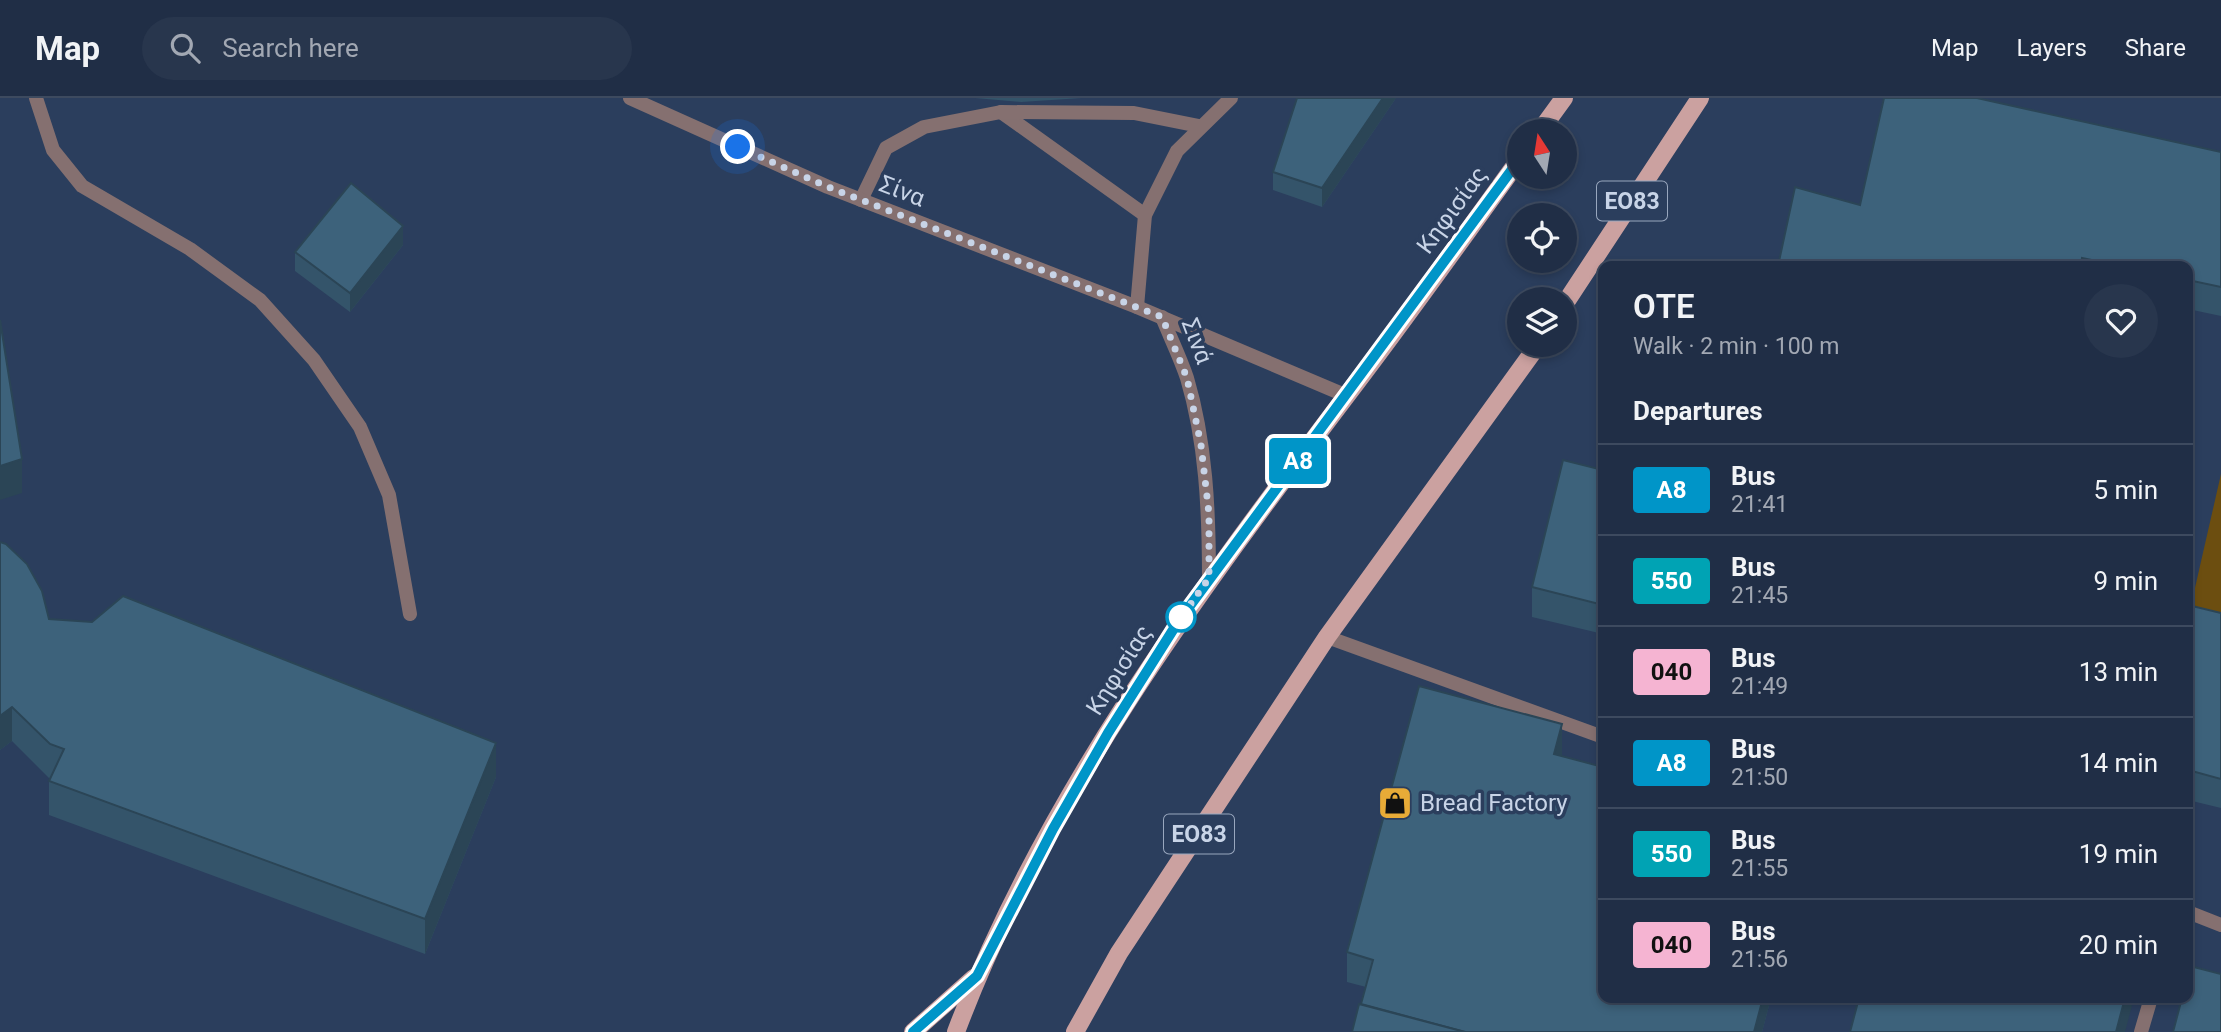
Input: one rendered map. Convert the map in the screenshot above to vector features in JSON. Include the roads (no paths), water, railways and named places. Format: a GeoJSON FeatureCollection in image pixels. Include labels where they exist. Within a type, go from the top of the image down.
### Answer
{"type":"FeatureCollection","features":[{"type":"Feature","properties":{"kind":"main road"},"geometry":{"type":"LineString","coordinates":[[1549,119],[1564,98]]}},
{"type":"Feature","properties":{"kind":"main road","name":"ΕΟ83"},"geometry":{"type":"LineString","coordinates":[[1575,287],[1700,98]]}},
{"type":"Feature","properties":{"kind":"main road","name":"Κηφισίας"},"geometry":{"type":"LineString","coordinates":[[956,1032],[977,976],[1040,853],[1108,733],[1209,578],[1347,396],[1507,176]]}},
{"type":"Feature","properties":{"kind":"main road","name":"ΕΟ83"},"geometry":{"type":"LineString","coordinates":[[1075,1032],[1119,953],[1327,637],[1529,357]]}},
{"type":"Feature","properties":{"kind":"main road"},"geometry":{"type":"LineString","coordinates":[[914,1032],[977,976]]}},
{"type":"Feature","properties":{"kind":"street"},"geometry":{"type":"LineString","coordinates":[[36,98],[53,150],[82,186],[190,249],[261,300],[314,360],[359,427],[389,495],[410,614]]}},
{"type":"Feature","properties":{"kind":"street","name":"Σίνα"},"geometry":{"type":"LineString","coordinates":[[630,98],[861,200],[1162,317]]}},
{"type":"Feature","properties":{"kind":"street"},"geometry":{"type":"LineString","coordinates":[[1137,307],[1145,215],[1177,151],[1199,126],[1231,98]]}},
{"type":"Feature","properties":{"kind":"street"},"geometry":{"type":"LineString","coordinates":[[861,200],[886,148],[924,127],[1001,112],[1134,113],[1199,126]]}},
{"type":"Feature","properties":{"kind":"street"},"geometry":{"type":"LineString","coordinates":[[1001,112],[1145,215]]}},
{"type":"Feature","properties":{"kind":"street","name":"Σινά"},"geometry":{"type":"LineString","coordinates":[[1162,317],[1347,396]]}},
{"type":"Feature","properties":{"kind":"street","name":"Σινά"},"geometry":{"type":"LineString","coordinates":[[1162,317],[1187,378],[1201,445],[1209,514],[1209,578]]}},
{"type":"Feature","properties":{"kind":"street"},"geometry":{"type":"LineString","coordinates":[[1327,637],[1598,735]]}},
{"type":"Feature","properties":{"kind":"street"},"geometry":{"type":"LineString","coordinates":[[2193,914],[2221,925]]}},
{"type":"Feature","properties":{"kind":"street"},"geometry":{"type":"LineString","coordinates":[[2141,1032],[2150,1003]]}},
{"type":"Feature","properties":{"kind":"place","name":"Bread Factory"},"geometry":{"type":"Point","coordinates":[1395,803]}}]}
